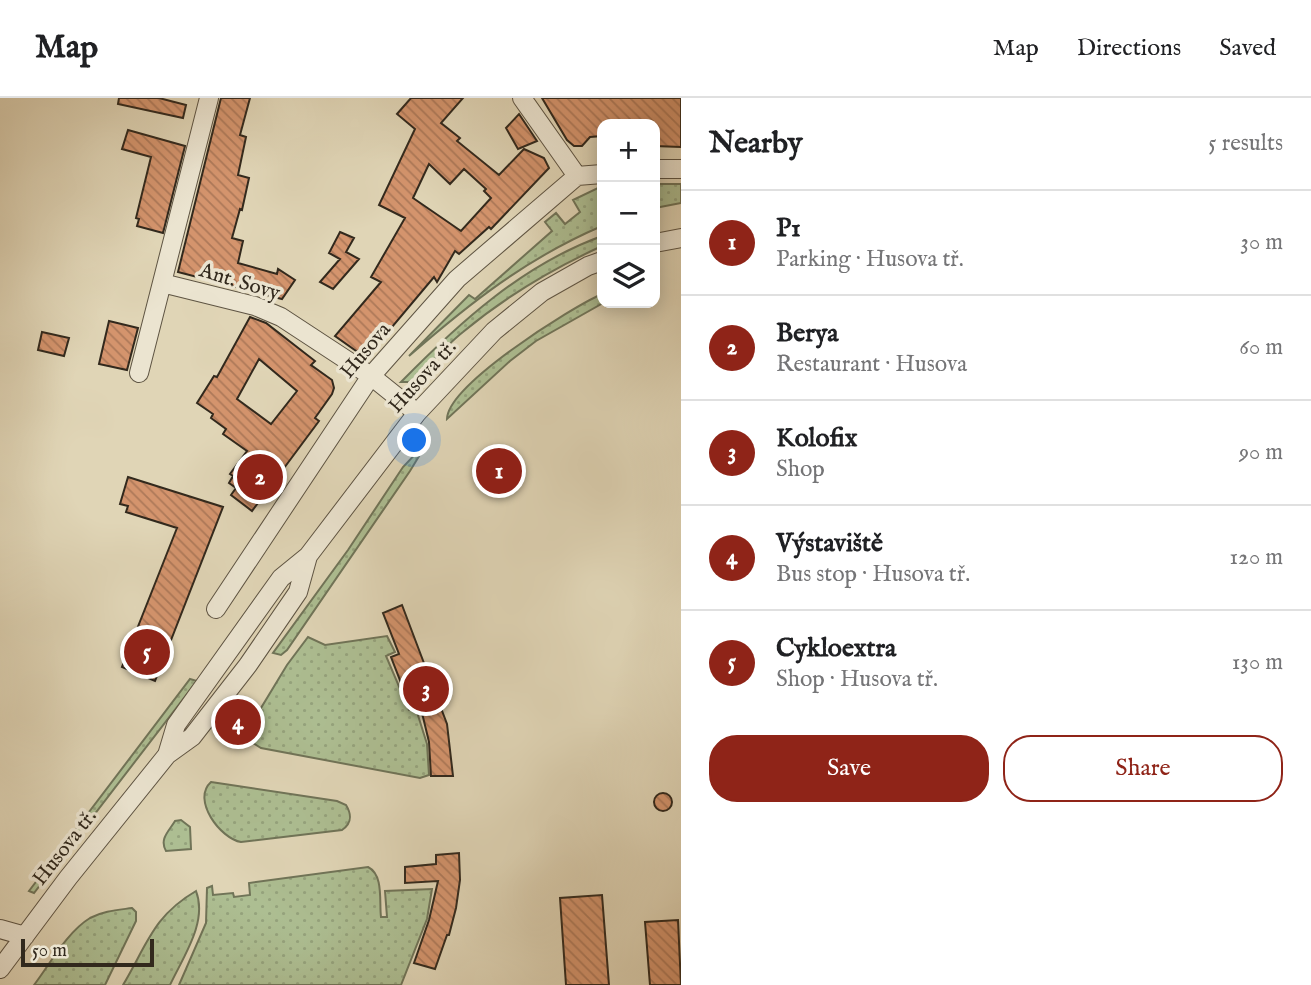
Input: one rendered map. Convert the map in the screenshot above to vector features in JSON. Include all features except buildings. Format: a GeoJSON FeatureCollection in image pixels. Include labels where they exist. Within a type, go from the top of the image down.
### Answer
{"type":"FeatureCollection","features":[{"type":"Feature","properties":{"kind":"street"},"geometry":{"type":"LineString","coordinates":[[139,373],[209,98]]}},
{"type":"Feature","properties":{"kind":"street"},"geometry":{"type":"LineString","coordinates":[[522,98],[577,176],[597,174]]}},
{"type":"Feature","properties":{"kind":"street"},"geometry":{"type":"LineString","coordinates":[[660,169],[681,169]]}},
{"type":"Feature","properties":{"kind":"street","name":"Husova"},"geometry":{"type":"LineString","coordinates":[[216,609],[371,376],[457,279],[577,176]]}},
{"type":"Feature","properties":{"kind":"street"},"geometry":{"type":"LineString","coordinates":[[660,242],[681,238]]}},
{"type":"Feature","properties":{"kind":"street","name":"Husova tř."},"geometry":{"type":"LineString","coordinates":[[0,969],[167,755],[176,725],[281,578],[308,556],[417,413],[494,331],[542,292],[597,263]]}},
{"type":"Feature","properties":{"kind":"street","name":"Ant. Sovy"},"geometry":{"type":"LineString","coordinates":[[162,283],[268,310],[371,376],[417,413]]}},
{"type":"Feature","properties":{"kind":"street"},"geometry":{"type":"LineString","coordinates":[[0,929],[25,936]]}},
{"type":"Feature","properties":{"kind":"green space"},"geometry":{"type":"Polygon","coordinates":[[[660,184],[681,184],[681,203],[660,207],[660,184]]]}},
{"type":"Feature","properties":{"kind":"green space"},"geometry":{"type":"Polygon","coordinates":[[[597,188],[597,228],[549,252],[500,283],[409,356],[469,295],[475,299],[552,231],[545,222],[556,213],[565,224],[580,212],[573,200],[597,188]]]}},
{"type":"Feature","properties":{"kind":"green space"},"geometry":{"type":"Polygon","coordinates":[[[597,238],[597,248],[512,295],[456,338],[412,382],[401,382],[446,338],[493,298],[519,279],[573,248],[597,238]]]}},
{"type":"Feature","properties":{"kind":"green space"},"geometry":{"type":"Polygon","coordinates":[[[597,296],[597,306],[536,341],[447,419],[453,404],[488,368],[539,331],[597,296]]]}},
{"type":"Feature","properties":{"kind":"green space"},"geometry":{"type":"Polygon","coordinates":[[[424,448],[410,471],[287,650],[281,655],[273,653],[348,550],[403,467],[424,448]]]}},
{"type":"Feature","properties":{"kind":"green space"},"geometry":{"type":"Polygon","coordinates":[[[387,636],[395,652],[386,656],[409,710],[416,709],[427,744],[429,775],[420,778],[261,748],[248,740],[247,731],[287,665],[308,637],[325,645],[387,636]]]}},
{"type":"Feature","properties":{"kind":"green space"},"geometry":{"type":"Polygon","coordinates":[[[190,679],[197,681],[34,893],[29,891],[190,679]]]}},
{"type":"Feature","properties":{"kind":"green space"},"geometry":{"type":"Polygon","coordinates":[[[211,782],[337,801],[346,805],[350,815],[349,822],[342,830],[241,842],[225,834],[206,808],[204,799],[211,782]]]}},
{"type":"Feature","properties":{"kind":"green space"},"geometry":{"type":"Polygon","coordinates":[[[181,820],[190,827],[191,849],[166,851],[166,835],[175,821],[181,820]]]}},
{"type":"Feature","properties":{"kind":"green space"},"geometry":{"type":"Polygon","coordinates":[[[368,867],[379,882],[381,917],[387,917],[385,891],[432,889],[427,919],[401,985],[179,985],[206,923],[207,888],[212,886],[213,895],[250,895],[249,883],[368,867]]]}},
{"type":"Feature","properties":{"kind":"green space"},"geometry":{"type":"Polygon","coordinates":[[[196,891],[199,915],[196,927],[170,985],[123,985],[160,921],[196,891]]]}},
{"type":"Feature","properties":{"kind":"green space"},"geometry":{"type":"Polygon","coordinates":[[[132,908],[136,912],[136,921],[105,985],[34,985],[66,940],[82,924],[100,914],[132,908]]]}},
{"type":"Feature","properties":{"kind":"place","name":"P1"},"geometry":{"type":"Point","coordinates":[499,471]}},
{"type":"Feature","properties":{"kind":"place","name":"Berya"},"geometry":{"type":"Point","coordinates":[260,477]}},
{"type":"Feature","properties":{"kind":"place","name":"Cykloextra"},"geometry":{"type":"Point","coordinates":[147,652]}},
{"type":"Feature","properties":{"kind":"place","name":"Kolofix"},"geometry":{"type":"Point","coordinates":[426,689]}},
{"type":"Feature","properties":{"kind":"place","name":"Výstaviště"},"geometry":{"type":"Point","coordinates":[238,722]}}]}
